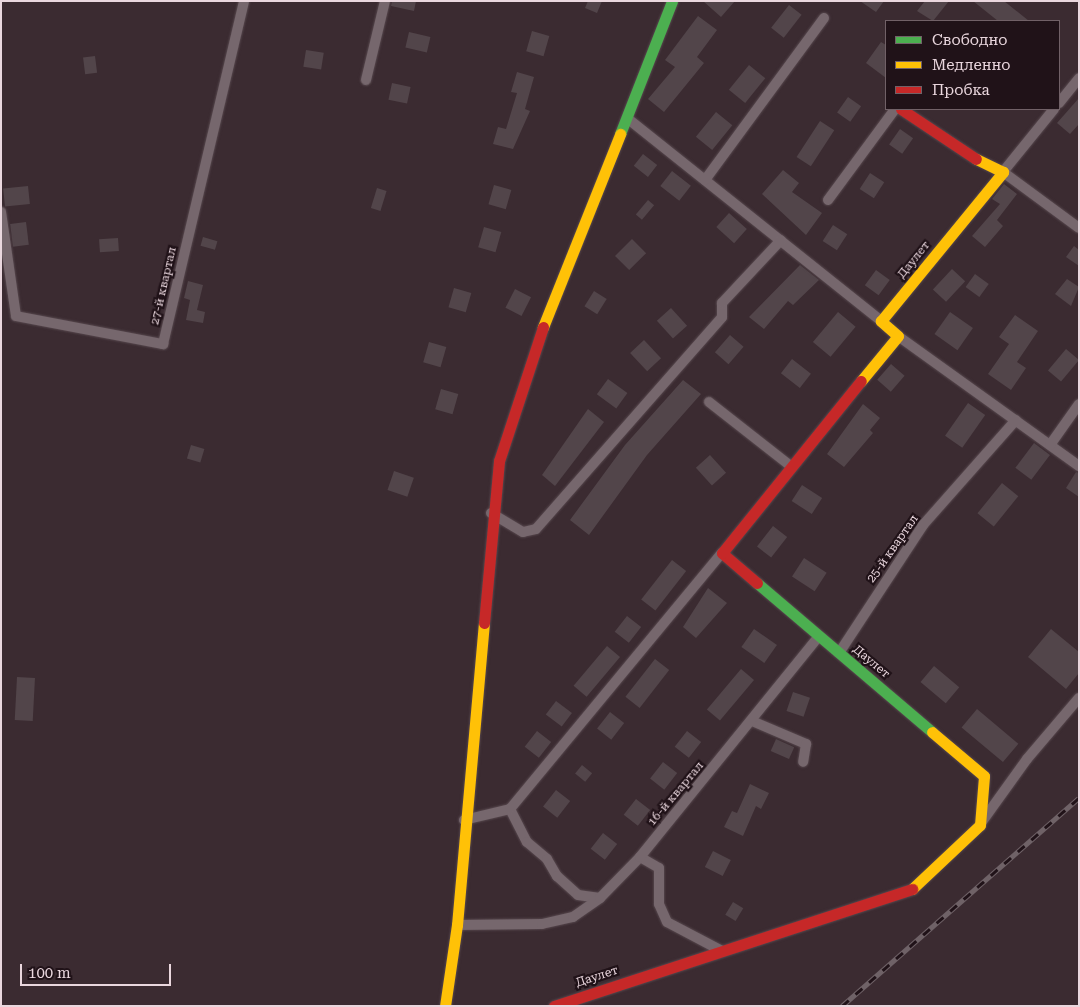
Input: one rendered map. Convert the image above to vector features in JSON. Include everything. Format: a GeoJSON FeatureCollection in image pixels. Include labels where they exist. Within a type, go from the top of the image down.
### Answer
{"type":"FeatureCollection","features":[{"type":"Feature","properties":{"kind":"street","name":"27-й квартал"},"geometry":{"type":"LineString","coordinates":[[1,212],[16,316],[163,344],[244,1]]}},
{"type":"Feature","properties":{"kind":"street"},"geometry":{"type":"LineString","coordinates":[[366,80],[385,1]]}},
{"type":"Feature","properties":{"kind":"street"},"geometry":{"type":"LineString","coordinates":[[445,1006],[457,925],[464,820],[491,513],[499,461],[520,387],[672,1]]}},
{"type":"Feature","properties":{"kind":"street"},"geometry":{"type":"LineString","coordinates":[[705,180],[824,18]]}},
{"type":"Feature","properties":{"kind":"street"},"geometry":{"type":"LineString","coordinates":[[1060,102],[1079,78]]}},
{"type":"Feature","properties":{"kind":"street"},"geometry":{"type":"LineString","coordinates":[[828,200],[894,110]]}},
{"type":"Feature","properties":{"kind":"street"},"geometry":{"type":"LineString","coordinates":[[902,110],[955,149],[1003,172],[1079,228]]}},
{"type":"Feature","properties":{"kind":"street"},"geometry":{"type":"LineString","coordinates":[[1003,172],[1053,110]]}},
{"type":"Feature","properties":{"kind":"street"},"geometry":{"type":"LineString","coordinates":[[627,118],[898,336],[1079,466]]}},
{"type":"Feature","properties":{"kind":"street","name":"Даулет"},"geometry":{"type":"LineString","coordinates":[[881,321],[1003,172]]}},
{"type":"Feature","properties":{"kind":"street"},"geometry":{"type":"LineString","coordinates":[[491,513],[523,532],[536,529],[722,317],[722,303],[780,240]]}},
{"type":"Feature","properties":{"kind":"street"},"geometry":{"type":"LineString","coordinates":[[464,820],[510,809],[722,554],[898,336]]}},
{"type":"Feature","properties":{"kind":"street"},"geometry":{"type":"LineString","coordinates":[[709,402],[792,466]]}},
{"type":"Feature","properties":{"kind":"street"},"geometry":{"type":"LineString","coordinates":[[1050,445],[1079,404]]}},
{"type":"Feature","properties":{"kind":"street","name":"25-й квартал"},"geometry":{"type":"LineString","coordinates":[[839,653],[923,526],[1016,420]]}},
{"type":"Feature","properties":{"kind":"street","name":"Даулет"},"geometry":{"type":"LineString","coordinates":[[554,1006],[919,887],[980,825],[984,776],[722,554]]}},
{"type":"Feature","properties":{"kind":"street","name":"16-й квартал"},"geometry":{"type":"LineString","coordinates":[[457,925],[542,924],[574,917],[600,898],[640,857],[819,636]]}},
{"type":"Feature","properties":{"kind":"street"},"geometry":{"type":"LineString","coordinates":[[980,825],[1027,759],[1079,698]]}},
{"type":"Feature","properties":{"kind":"street"},"geometry":{"type":"LineString","coordinates":[[752,721],[806,744],[803,762]]}},
{"type":"Feature","properties":{"kind":"street"},"geometry":{"type":"LineString","coordinates":[[510,809],[527,842],[547,859],[557,876],[578,895],[600,898]]}},
{"type":"Feature","properties":{"kind":"street"},"geometry":{"type":"LineString","coordinates":[[640,857],[659,868],[659,904],[667,922],[722,951]]}},
{"type":"Feature","properties":{"kind":"building"},"geometry":{"type":"Polygon","coordinates":[[[392,1],[416,1],[414,11],[391,6],[392,1]]]}},
{"type":"Feature","properties":{"kind":"building"},"geometry":{"type":"Polygon","coordinates":[[[588,1],[602,1],[597,13],[585,8],[588,1]]]}},
{"type":"Feature","properties":{"kind":"building"},"geometry":{"type":"Polygon","coordinates":[[[703,1],[735,1],[721,17],[703,1]]]}},
{"type":"Feature","properties":{"kind":"building"},"geometry":{"type":"Polygon","coordinates":[[[860,1],[884,1],[876,12],[860,1]]]}},
{"type":"Feature","properties":{"kind":"building"},"geometry":{"type":"Polygon","coordinates":[[[925,1],[949,1],[934,20],[917,11],[925,1]]]}},
{"type":"Feature","properties":{"kind":"building"},"geometry":{"type":"Polygon","coordinates":[[[973,1],[1004,1],[1028,20],[997,20],[973,1]]]}},
{"type":"Feature","properties":{"kind":"building"},"geometry":{"type":"Polygon","coordinates":[[[789,5],[802,15],[784,38],[771,28],[789,5]]]}},
{"type":"Feature","properties":{"kind":"building"},"geometry":{"type":"Polygon","coordinates":[[[698,16],[717,30],[697,57],[704,63],[664,112],[648,99],[675,67],[665,60],[698,16]]]}},
{"type":"Feature","properties":{"kind":"building"},"geometry":{"type":"Polygon","coordinates":[[[532,31],[549,36],[544,56],[526,51],[532,31]]]}},
{"type":"Feature","properties":{"kind":"building"},"geometry":{"type":"Polygon","coordinates":[[[409,32],[430,37],[427,53],[405,48],[409,32]]]}},
{"type":"Feature","properties":{"kind":"building"},"geometry":{"type":"Polygon","coordinates":[[[881,42],[885,44],[885,77],[866,63],[881,42]]]}},
{"type":"Feature","properties":{"kind":"building"},"geometry":{"type":"Polygon","coordinates":[[[306,50],[324,53],[321,70],[303,67],[306,50]]]}},
{"type":"Feature","properties":{"kind":"building"},"geometry":{"type":"Polygon","coordinates":[[[95,56],[97,73],[85,74],[83,57],[95,56]]]}},
{"type":"Feature","properties":{"kind":"building"},"geometry":{"type":"Polygon","coordinates":[[[749,65],[765,78],[745,103],[729,90],[749,65]]]}},
{"type":"Feature","properties":{"kind":"building"},"geometry":{"type":"Polygon","coordinates":[[[517,72],[534,77],[525,109],[530,111],[513,149],[493,144],[498,127],[506,129],[517,93],[511,92],[517,72]]]}},
{"type":"Feature","properties":{"kind":"building"},"geometry":{"type":"Polygon","coordinates":[[[392,83],[411,87],[407,104],[388,100],[392,83]]]}},
{"type":"Feature","properties":{"kind":"building"},"geometry":{"type":"Polygon","coordinates":[[[848,97],[861,106],[850,122],[837,113],[848,97]]]}},
{"type":"Feature","properties":{"kind":"building"},"geometry":{"type":"Polygon","coordinates":[[[1079,98],[1079,124],[1070,134],[1057,123],[1079,98]]]}},
{"type":"Feature","properties":{"kind":"building"},"geometry":{"type":"Polygon","coordinates":[[[716,112],[732,125],[712,150],[696,137],[716,112]]]}},
{"type":"Feature","properties":{"kind":"building"},"geometry":{"type":"Polygon","coordinates":[[[820,121],[834,130],[811,166],[797,157],[820,121]]]}},
{"type":"Feature","properties":{"kind":"building"},"geometry":{"type":"Polygon","coordinates":[[[900,129],[913,138],[902,154],[889,145],[900,129]]]}},
{"type":"Feature","properties":{"kind":"building"},"geometry":{"type":"Polygon","coordinates":[[[643,154],[657,165],[648,177],[634,166],[643,154]]]}},
{"type":"Feature","properties":{"kind":"building"},"geometry":{"type":"Polygon","coordinates":[[[783,170],[799,183],[792,192],[822,213],[806,235],[762,194],[783,170]]]}},
{"type":"Feature","properties":{"kind":"building"},"geometry":{"type":"Polygon","coordinates":[[[672,171],[691,186],[679,201],[660,186],[672,171]]]}},
{"type":"Feature","properties":{"kind":"building"},"geometry":{"type":"Polygon","coordinates":[[[870,173],[884,182],[874,198],[860,189],[870,173]]]}},
{"type":"Feature","properties":{"kind":"building"},"geometry":{"type":"Polygon","coordinates":[[[1004,184],[1017,194],[997,220],[1003,226],[985,247],[972,236],[1000,204],[992,199],[1004,184]]]}},
{"type":"Feature","properties":{"kind":"building"},"geometry":{"type":"Polygon","coordinates":[[[494,185],[511,190],[506,209],[488,204],[494,185]]]}},
{"type":"Feature","properties":{"kind":"building"},"geometry":{"type":"Polygon","coordinates":[[[28,186],[30,204],[5,207],[3,189],[28,186]]]}},
{"type":"Feature","properties":{"kind":"building"},"geometry":{"type":"Polygon","coordinates":[[[377,188],[387,191],[380,211],[371,208],[377,188]]]}},
{"type":"Feature","properties":{"kind":"building"},"geometry":{"type":"Polygon","coordinates":[[[648,200],[654,205],[642,220],[636,215],[648,200]]]}},
{"type":"Feature","properties":{"kind":"building"},"geometry":{"type":"Polygon","coordinates":[[[729,213],[747,229],[734,243],[716,227],[729,213]]]}},
{"type":"Feature","properties":{"kind":"building"},"geometry":{"type":"Polygon","coordinates":[[[26,222],[29,245],[13,247],[10,224],[26,222]]]}},
{"type":"Feature","properties":{"kind":"building"},"geometry":{"type":"Polygon","coordinates":[[[833,225],[847,234],[837,250],[823,241],[833,225]]]}},
{"type":"Feature","properties":{"kind":"building"},"geometry":{"type":"Polygon","coordinates":[[[484,227],[501,232],[496,252],[478,247],[484,227]]]}},
{"type":"Feature","properties":{"kind":"building"},"geometry":{"type":"Polygon","coordinates":[[[203,237],[217,241],[215,250],[201,246],[203,237]]]}},
{"type":"Feature","properties":{"kind":"building"},"geometry":{"type":"Polygon","coordinates":[[[118,238],[119,251],[100,252],[99,239],[118,238]]]}},
{"type":"Feature","properties":{"kind":"building"},"geometry":{"type":"Polygon","coordinates":[[[632,239],[646,253],[629,270],[615,256],[632,239]]]}},
{"type":"Feature","properties":{"kind":"building"},"geometry":{"type":"Polygon","coordinates":[[[1074,246],[1079,250],[1079,266],[1066,257],[1074,246]]]}},
{"type":"Feature","properties":{"kind":"building"},"geometry":{"type":"Polygon","coordinates":[[[800,265],[819,280],[793,305],[788,301],[764,329],[749,317],[800,265]]]}},
{"type":"Feature","properties":{"kind":"building"},"geometry":{"type":"Polygon","coordinates":[[[952,269],[965,281],[946,302],[933,289],[952,269]]]}},
{"type":"Feature","properties":{"kind":"building"},"geometry":{"type":"Polygon","coordinates":[[[876,270],[890,280],[879,295],[865,285],[876,270]]]}},
{"type":"Feature","properties":{"kind":"building"},"geometry":{"type":"Polygon","coordinates":[[[975,274],[989,284],[979,297],[966,287],[975,274]]]}},
{"type":"Feature","properties":{"kind":"building"},"geometry":{"type":"Polygon","coordinates":[[[1067,279],[1079,287],[1071,306],[1055,294],[1067,279]]]}},
{"type":"Feature","properties":{"kind":"building"},"geometry":{"type":"Polygon","coordinates":[[[188,281],[203,285],[197,310],[205,312],[203,323],[186,320],[190,300],[184,298],[188,281]]]}},
{"type":"Feature","properties":{"kind":"building"},"geometry":{"type":"Polygon","coordinates":[[[454,288],[471,293],[466,312],[448,307],[454,288]]]}},
{"type":"Feature","properties":{"kind":"building"},"geometry":{"type":"Polygon","coordinates":[[[515,289],[531,297],[522,316],[505,308],[515,289]]]}},
{"type":"Feature","properties":{"kind":"building"},"geometry":{"type":"Polygon","coordinates":[[[594,291],[607,299],[597,314],[584,306],[594,291]]]}},
{"type":"Feature","properties":{"kind":"building"},"geometry":{"type":"Polygon","coordinates":[[[671,308],[687,326],[673,339],[657,321],[671,308]]]}},
{"type":"Feature","properties":{"kind":"building"},"geometry":{"type":"Polygon","coordinates":[[[838,312],[856,327],[831,357],[813,342],[838,312]]]}},
{"type":"Feature","properties":{"kind":"building"},"geometry":{"type":"Polygon","coordinates":[[[950,312],[973,328],[957,350],[935,334],[950,312]]]}},
{"type":"Feature","properties":{"kind":"building"},"geometry":{"type":"Polygon","coordinates":[[[1015,315],[1038,331],[1017,362],[1026,368],[1011,390],[988,374],[1009,344],[999,337],[1015,315]]]}},
{"type":"Feature","properties":{"kind":"building"},"geometry":{"type":"Polygon","coordinates":[[[730,335],[744,347],[728,364],[715,352],[730,335]]]}},
{"type":"Feature","properties":{"kind":"building"},"geometry":{"type":"Polygon","coordinates":[[[644,340],[661,358],[647,371],[630,353],[644,340]]]}},
{"type":"Feature","properties":{"kind":"building"},"geometry":{"type":"Polygon","coordinates":[[[429,342],[446,347],[441,367],[423,362],[429,342]]]}},
{"type":"Feature","properties":{"kind":"building"},"geometry":{"type":"Polygon","coordinates":[[[1066,349],[1079,360],[1061,381],[1048,370],[1066,349]]]}},
{"type":"Feature","properties":{"kind":"building"},"geometry":{"type":"Polygon","coordinates":[[[792,359],[811,374],[800,388],[781,373],[792,359]]]}},
{"type":"Feature","properties":{"kind":"building"},"geometry":{"type":"Polygon","coordinates":[[[891,364],[905,376],[891,392],[877,380],[891,364]]]}},
{"type":"Feature","properties":{"kind":"building"},"geometry":{"type":"Polygon","coordinates":[[[608,379],[627,393],[616,408],[597,394],[608,379]]]}},
{"type":"Feature","properties":{"kind":"building"},"geometry":{"type":"Polygon","coordinates":[[[683,380],[701,394],[647,455],[589,535],[570,520],[625,445],[683,380]]]}},
{"type":"Feature","properties":{"kind":"building"},"geometry":{"type":"Polygon","coordinates":[[[441,389],[458,394],[453,414],[435,409],[441,389]]]}},
{"type":"Feature","properties":{"kind":"building"},"geometry":{"type":"Polygon","coordinates":[[[968,403],[985,415],[962,448],[945,436],[968,403]]]}},
{"type":"Feature","properties":{"kind":"building"},"geometry":{"type":"Polygon","coordinates":[[[863,404],[880,418],[870,430],[873,433],[844,467],[827,454],[863,404]]]}},
{"type":"Feature","properties":{"kind":"building"},"geometry":{"type":"Polygon","coordinates":[[[588,409],[604,422],[555,486],[542,475],[588,409]]]}},
{"type":"Feature","properties":{"kind":"building"},"geometry":{"type":"Polygon","coordinates":[[[1034,443],[1050,455],[1031,480],[1015,468],[1034,443]]]}},
{"type":"Feature","properties":{"kind":"building"},"geometry":{"type":"Polygon","coordinates":[[[191,445],[204,449],[200,462],[187,458],[191,445]]]}},
{"type":"Feature","properties":{"kind":"building"},"geometry":{"type":"Polygon","coordinates":[[[710,455],[726,473],[712,486],[696,468],[710,455]]]}},
{"type":"Feature","properties":{"kind":"building"},"geometry":{"type":"Polygon","coordinates":[[[394,471],[414,478],[407,497],[387,490],[394,471]]]}},
{"type":"Feature","properties":{"kind":"building"},"geometry":{"type":"Polygon","coordinates":[[[1076,472],[1079,473],[1079,497],[1066,488],[1076,472]]]}},
{"type":"Feature","properties":{"kind":"building"},"geometry":{"type":"Polygon","coordinates":[[[1002,483],[1018,496],[994,527],[977,513],[1002,483]]]}},
{"type":"Feature","properties":{"kind":"building"},"geometry":{"type":"Polygon","coordinates":[[[802,485],[822,498],[812,514],[792,501],[802,485]]]}},
{"type":"Feature","properties":{"kind":"building"},"geometry":{"type":"Polygon","coordinates":[[[773,526],[787,537],[771,558],[757,546],[773,526]]]}},
{"type":"Feature","properties":{"kind":"building"},"geometry":{"type":"Polygon","coordinates":[[[804,558],[827,573],[815,591],[792,576],[804,558]]]}},
{"type":"Feature","properties":{"kind":"building"},"geometry":{"type":"Polygon","coordinates":[[[672,560],[686,571],[655,610],[641,599],[672,560]]]}},
{"type":"Feature","properties":{"kind":"building"},"geometry":{"type":"Polygon","coordinates":[[[708,588],[727,603],[696,638],[683,627],[708,588]]]}},
{"type":"Feature","properties":{"kind":"building"},"geometry":{"type":"Polygon","coordinates":[[[627,616],[641,627],[629,643],[615,632],[627,616]]]}},
{"type":"Feature","properties":{"kind":"building"},"geometry":{"type":"Polygon","coordinates":[[[754,629],[777,645],[764,663],[741,647],[754,629]]]}},
{"type":"Feature","properties":{"kind":"building"},"geometry":{"type":"Polygon","coordinates":[[[1051,629],[1079,652],[1079,673],[1066,689],[1028,657],[1051,629]]]}},
{"type":"Feature","properties":{"kind":"building"},"geometry":{"type":"Polygon","coordinates":[[[607,646],[620,657],[587,697],[574,686],[607,646]]]}},
{"type":"Feature","properties":{"kind":"building"},"geometry":{"type":"Polygon","coordinates":[[[655,659],[669,670],[640,708],[625,697],[655,659]]]}},
{"type":"Feature","properties":{"kind":"building"},"geometry":{"type":"Polygon","coordinates":[[[934,666],[959,687],[946,703],[921,682],[934,666]]]}},
{"type":"Feature","properties":{"kind":"building"},"geometry":{"type":"Polygon","coordinates":[[[741,669],[754,680],[720,721],[707,710],[741,669]]]}},
{"type":"Feature","properties":{"kind":"building"},"geometry":{"type":"Polygon","coordinates":[[[17,677],[35,678],[33,721],[15,720],[17,677]]]}},
{"type":"Feature","properties":{"kind":"building"},"geometry":{"type":"Polygon","coordinates":[[[793,692],[810,698],[804,717],[786,711],[793,692]]]}},
{"type":"Feature","properties":{"kind":"building"},"geometry":{"type":"Polygon","coordinates":[[[556,701],[572,713],[562,727],[546,715],[556,701]]]}},
{"type":"Feature","properties":{"kind":"building"},"geometry":{"type":"Polygon","coordinates":[[[977,709],[1018,744],[1003,762],[962,727],[977,709]]]}},
{"type":"Feature","properties":{"kind":"building"},"geometry":{"type":"Polygon","coordinates":[[[610,712],[624,723],[611,740],[597,729],[610,712]]]}},
{"type":"Feature","properties":{"kind":"building"},"geometry":{"type":"Polygon","coordinates":[[[537,731],[551,742],[539,758],[525,747],[537,731]]]}},
{"type":"Feature","properties":{"kind":"building"},"geometry":{"type":"Polygon","coordinates":[[[687,731],[701,742],[689,758],[675,747],[687,731]]]}},
{"type":"Feature","properties":{"kind":"building"},"geometry":{"type":"Polygon","coordinates":[[[776,739],[794,747],[789,759],[771,751],[776,739]]]}},
{"type":"Feature","properties":{"kind":"building"},"geometry":{"type":"Polygon","coordinates":[[[663,762],[677,773],[664,790],[650,779],[663,762]]]}},
{"type":"Feature","properties":{"kind":"building"},"geometry":{"type":"Polygon","coordinates":[[[582,765],[592,773],[585,782],[575,774],[582,765]]]}},
{"type":"Feature","properties":{"kind":"building"},"geometry":{"type":"Polygon","coordinates":[[[750,784],[769,793],[761,809],[756,806],[743,836],[724,827],[732,811],[737,813],[750,784]]]}},
{"type":"Feature","properties":{"kind":"building"},"geometry":{"type":"Polygon","coordinates":[[[556,790],[570,801],[557,818],[543,807],[556,790]]]}},
{"type":"Feature","properties":{"kind":"building"},"geometry":{"type":"Polygon","coordinates":[[[636,799],[650,810],[638,826],[624,815],[636,799]]]}},
{"type":"Feature","properties":{"kind":"building"},"geometry":{"type":"Polygon","coordinates":[[[603,833],[617,844],[605,860],[591,849],[603,833]]]}},
{"type":"Feature","properties":{"kind":"building"},"geometry":{"type":"Polygon","coordinates":[[[713,851],[731,860],[723,876],[705,867],[713,851]]]}},
{"type":"Feature","properties":{"kind":"building"},"geometry":{"type":"Polygon","coordinates":[[[733,902],[743,908],[736,921],[725,915],[733,902]]]}},
{"type":"Feature","properties":{"kind":"railway"},"geometry":{"type":"LineString","coordinates":[[842,1006],[1079,798]]}},
{"type":"Feature","properties":{"kind":"traffic: fast"},"geometry":{"type":"LineString","coordinates":[[620,134],[672,1]]}},
{"type":"Feature","properties":{"kind":"traffic: fast"},"geometry":{"type":"LineString","coordinates":[[757,583],[932,732]]}},
{"type":"Feature","properties":{"kind":"traffic: slow"},"geometry":{"type":"LineString","coordinates":[[543,327],[620,134]]}},
{"type":"Feature","properties":{"kind":"traffic: slow"},"geometry":{"type":"LineString","coordinates":[[861,381],[898,336],[881,321],[1003,172],[976,159]]}},
{"type":"Feature","properties":{"kind":"traffic: slow"},"geometry":{"type":"LineString","coordinates":[[445,1006],[457,925],[484,623]]}},
{"type":"Feature","properties":{"kind":"traffic: slow"},"geometry":{"type":"LineString","coordinates":[[912,889],[980,825],[984,776],[932,732]]}},
{"type":"Feature","properties":{"kind":"traffic: jam"},"geometry":{"type":"LineString","coordinates":[[902,110],[976,159]]}},
{"type":"Feature","properties":{"kind":"traffic: jam"},"geometry":{"type":"LineString","coordinates":[[484,623],[499,461],[543,327]]}},
{"type":"Feature","properties":{"kind":"traffic: jam"},"geometry":{"type":"LineString","coordinates":[[757,583],[722,553],[861,381]]}},
{"type":"Feature","properties":{"kind":"traffic: jam"},"geometry":{"type":"LineString","coordinates":[[554,1006],[912,889]]}}]}
